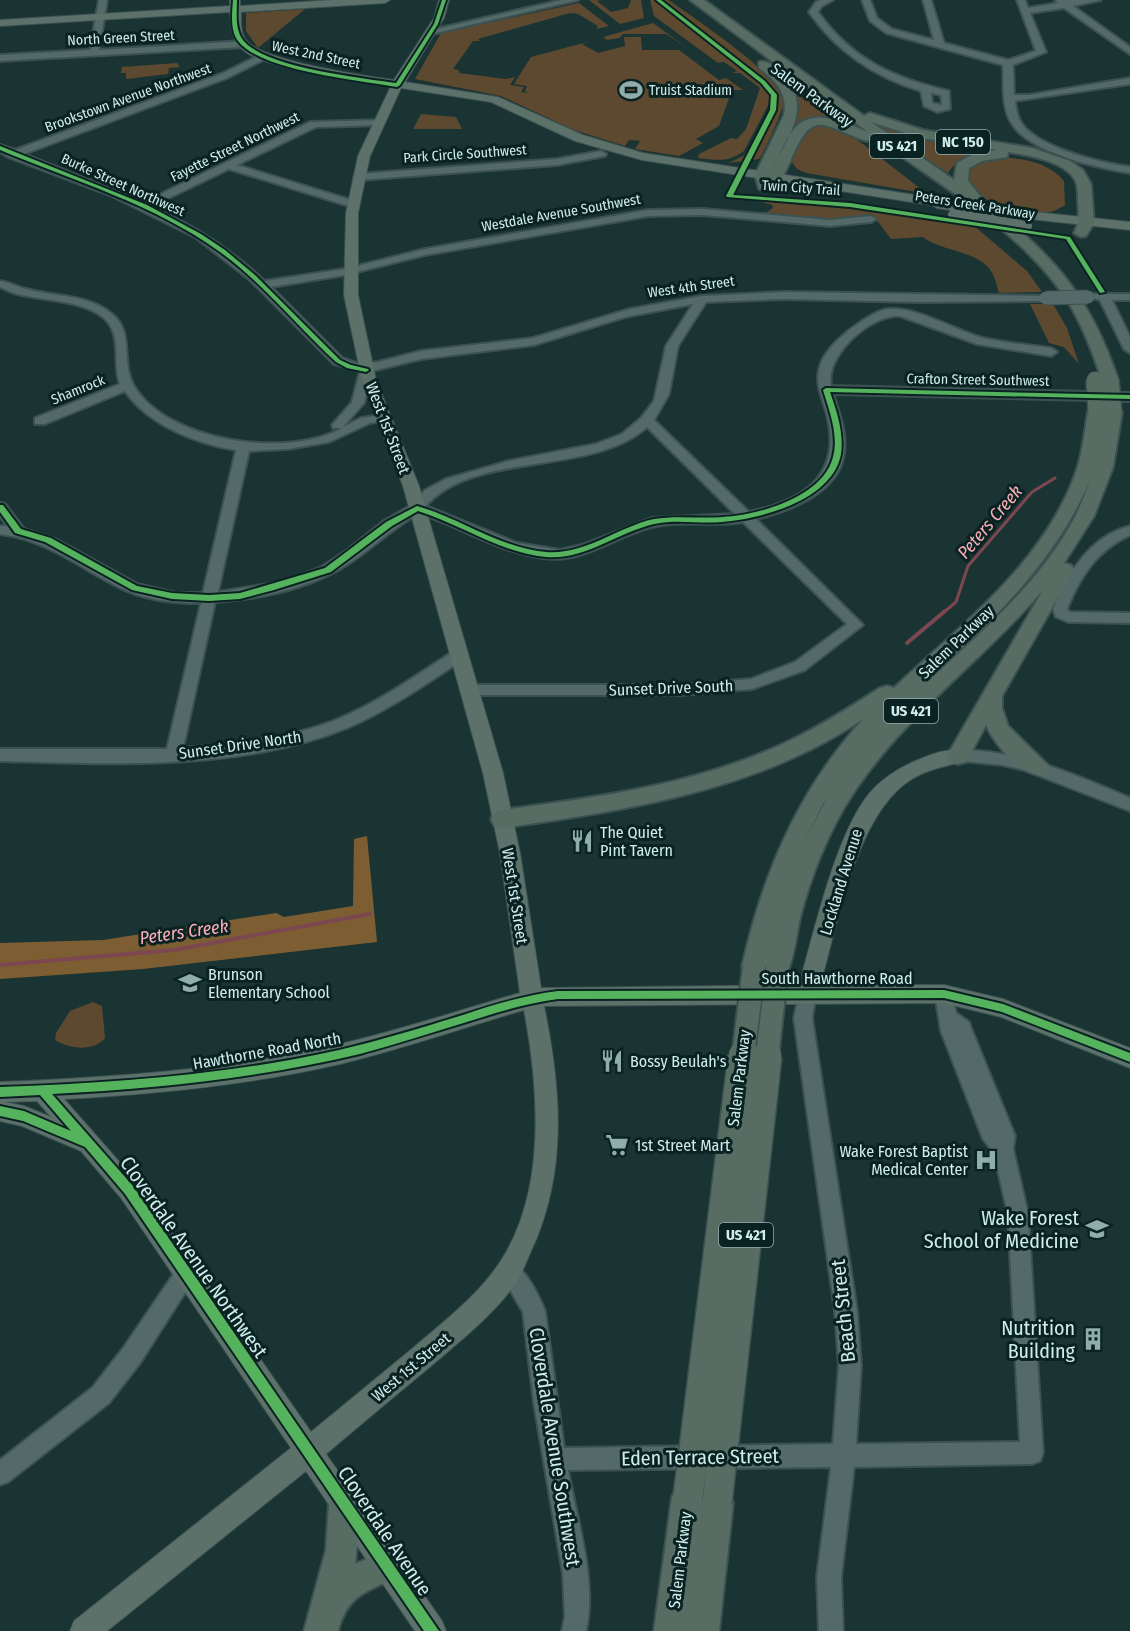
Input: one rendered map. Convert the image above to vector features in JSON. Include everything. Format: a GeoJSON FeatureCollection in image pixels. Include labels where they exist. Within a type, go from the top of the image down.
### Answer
{"type":"FeatureCollection","features":[{"type":"Feature","properties":{"kind":"highway","name":"Salem Parkway"},"geometry":{"type":"LineString","coordinates":[[681,0],[981,220],[1034,266],[1073,318],[1102,380]]}},
{"type":"Feature","properties":{"kind":"highway","name":"Salem Parkway"},"geometry":{"type":"LineString","coordinates":[[671,1631],[765,967],[790,908],[799,878],[823,825],[851,779],[885,736],[996,630],[1037,585],[1073,535],[1097,485],[1108,452],[1102,380],[1095,333],[1068,290],[1034,251],[989,214],[696,0]]}},
{"type":"Feature","properties":{"kind":"highway"},"geometry":{"type":"LineString","coordinates":[[755,53],[756,58],[785,84],[793,105],[767,179]]}},
{"type":"Feature","properties":{"kind":"highway","name":"NC 150"},"geometry":{"type":"LineString","coordinates":[[804,79],[814,82],[863,114],[897,127],[933,136],[1032,152],[1065,164],[1078,173],[1084,184],[1081,226]]}},
{"type":"Feature","properties":{"kind":"highway"},"geometry":{"type":"LineString","coordinates":[[767,179],[796,133],[810,123],[841,124],[878,143]]}},
{"type":"Feature","properties":{"kind":"highway"},"geometry":{"type":"LineString","coordinates":[[989,214],[987,207],[963,186],[961,170],[965,164],[978,157],[1016,155],[1047,162],[1067,175],[1073,186],[1081,226]]}},
{"type":"Feature","properties":{"kind":"highway","name":"Salem Parkway"},"geometry":{"type":"LineString","coordinates":[[702,1631],[765,967],[766,912],[778,872],[817,794],[868,727],[1021,578],[1056,529],[1087,465],[1105,412]]}},
{"type":"Feature","properties":{"kind":"highway"},"geometry":{"type":"LineString","coordinates":[[958,756],[1094,517],[1101,502],[1097,485]]}},
{"type":"Feature","properties":{"kind":"highway"},"geometry":{"type":"LineString","coordinates":[[502,819],[650,797],[743,770],[800,746],[852,717],[887,693],[930,656],[949,650]]}},
{"type":"Feature","properties":{"kind":"highway"},"geometry":{"type":"LineString","coordinates":[[992,696],[992,712],[1003,735],[1016,750],[1040,768]]}},
{"type":"Feature","properties":{"kind":"highway"},"geometry":{"type":"LineString","coordinates":[[325,1618],[342,1550],[345,1504]]}},
{"type":"Feature","properties":{"kind":"highway"},"geometry":{"type":"LineString","coordinates":[[325,1618],[346,1584],[387,1566]]}},
{"type":"Feature","properties":{"kind":"main road"},"geometry":{"type":"LineString","coordinates":[[0,23],[235,5],[385,0]]}},
{"type":"Feature","properties":{"kind":"main road","name":"West 1st Street"},"geometry":{"type":"LineString","coordinates":[[84,1631],[460,1325],[491,1295],[509,1271],[520,1252],[533,1214],[546,1149],[546,1082],[493,773],[417,508],[366,370],[352,303],[353,204],[359,177],[379,122],[397,85],[432,31],[443,10],[444,0]]}},
{"type":"Feature","properties":{"kind":"main road"},"geometry":{"type":"LineString","coordinates":[[235,5],[237,32],[243,44]]}},
{"type":"Feature","properties":{"kind":"main road","name":"West 2nd Street"},"geometry":{"type":"LineString","coordinates":[[243,44],[262,57],[293,66],[397,85]]}},
{"type":"Feature","properties":{"kind":"main road","name":"Peters Creek Parkway"},"geometry":{"type":"LineString","coordinates":[[397,85],[410,90],[495,106],[576,145],[648,166],[767,179],[936,202],[1081,226],[1130,237]]}},
{"type":"Feature","properties":{"kind":"main road","name":"Peters Creek Parkway"},"geometry":{"type":"LineString","coordinates":[[397,85],[495,99],[568,134],[622,152],[954,215],[1026,226],[1130,226]]}},
{"type":"Feature","properties":{"kind":"main road","name":"Lockland Avenue"},"geometry":{"type":"LineString","coordinates":[[807,993],[850,846],[862,817],[880,791],[902,773],[928,762],[958,756]]}},
{"type":"Feature","properties":{"kind":"main road","name":"South Hawthorne Road"},"geometry":{"type":"LineString","coordinates":[[533,998],[807,993],[944,994],[1003,1008],[1130,1059]]}},
{"type":"Feature","properties":{"kind":"main road","name":"Hawthorne Road North"},"geometry":{"type":"LineString","coordinates":[[0,1092],[179,1081],[289,1065],[386,1043],[533,998]]}},
{"type":"Feature","properties":{"kind":"main road","name":"Cloverdale Avenue Northwest"},"geometry":{"type":"LineString","coordinates":[[42,1090],[129,1190],[308,1451]]}},
{"type":"Feature","properties":{"kind":"main road"},"geometry":{"type":"LineString","coordinates":[[0,1111],[24,1116],[91,1145]]}},
{"type":"Feature","properties":{"kind":"main road","name":"Cloverdale Avenue"},"geometry":{"type":"LineString","coordinates":[[308,1451],[432,1631]]}},
{"type":"Feature","properties":{"kind":"street"},"geometry":{"type":"LineString","coordinates":[[94,53],[104,0]]}},
{"type":"Feature","properties":{"kind":"street"},"geometry":{"type":"LineString","coordinates":[[432,31],[574,0]]}},
{"type":"Feature","properties":{"kind":"street"},"geometry":{"type":"LineString","coordinates":[[829,0],[819,4],[813,12],[830,37],[864,61],[926,90]]}},
{"type":"Feature","properties":{"kind":"street"},"geometry":{"type":"LineString","coordinates":[[866,0],[873,19],[882,28],[912,39],[1008,63],[1041,52],[1021,0]]}},
{"type":"Feature","properties":{"kind":"street"},"geometry":{"type":"LineString","coordinates":[[927,0],[940,45]]}},
{"type":"Feature","properties":{"kind":"street"},"geometry":{"type":"LineString","coordinates":[[1026,11],[1062,2],[1097,0]]}},
{"type":"Feature","properties":{"kind":"street"},"geometry":{"type":"LineString","coordinates":[[1062,2],[1130,51]]}},
{"type":"Feature","properties":{"kind":"street","name":"North Green Street"},"geometry":{"type":"LineString","coordinates":[[0,58],[243,44]]}},
{"type":"Feature","properties":{"kind":"street","name":"Brookstown Avenue Northwest"},"geometry":{"type":"LineString","coordinates":[[0,160],[229,74],[262,57]]}},
{"type":"Feature","properties":{"kind":"street"},"geometry":{"type":"LineString","coordinates":[[1008,63],[1014,118],[1021,131],[1101,165],[1130,170]]}},
{"type":"Feature","properties":{"kind":"street"},"geometry":{"type":"LineString","coordinates":[[1011,98],[1029,98],[1130,81]]}},
{"type":"Feature","properties":{"kind":"street","name":"Fayette Street Northwest"},"geometry":{"type":"LineString","coordinates":[[142,207],[314,124],[339,121],[379,122]]}},
{"type":"Feature","properties":{"kind":"street"},"geometry":{"type":"LineString","coordinates":[[572,159],[577,152],[576,145]]}},
{"type":"Feature","properties":{"kind":"street","name":"Burke Street Northwest"},"geometry":{"type":"LineString","coordinates":[[0,148],[142,207],[188,229],[223,250],[338,361],[350,367],[366,370]]}},
{"type":"Feature","properties":{"kind":"street","name":"Park Circle Southwest"},"geometry":{"type":"LineString","coordinates":[[359,177],[556,162],[601,154]]}},
{"type":"Feature","properties":{"kind":"street"},"geometry":{"type":"LineString","coordinates":[[229,166],[353,204]]}},
{"type":"Feature","properties":{"kind":"street","name":"Westdale Avenue Southwest"},"geometry":{"type":"LineString","coordinates":[[260,285],[351,270],[425,252],[648,213],[703,212],[830,223],[872,219]]}},
{"type":"Feature","properties":{"kind":"street"},"geometry":{"type":"LineString","coordinates":[[0,271],[2,289],[82,302],[95,307],[113,321],[120,334],[120,366],[127,386],[143,405],[170,422],[208,438],[243,447],[282,446],[332,437],[362,420],[384,417]]}},
{"type":"Feature","properties":{"kind":"street","name":"West 4th Street"},"geometry":{"type":"LineString","coordinates":[[366,370],[419,355],[493,348],[532,341],[634,311],[702,299],[777,294],[878,298],[1130,297]]}},
{"type":"Feature","properties":{"kind":"street"},"geometry":{"type":"LineString","coordinates":[[1104,297],[1130,349]]}},
{"type":"Feature","properties":{"kind":"street"},"geometry":{"type":"LineString","coordinates":[[878,298],[888,312]]}},
{"type":"Feature","properties":{"kind":"street"},"geometry":{"type":"LineString","coordinates":[[0,530],[18,531],[48,540],[135,588],[172,596],[208,598],[261,591],[328,570],[389,524],[417,508],[426,494],[448,484],[485,470],[602,447],[623,438],[647,420],[664,394],[668,356],[675,340],[702,299]]}},
{"type":"Feature","properties":{"kind":"street"},"geometry":{"type":"LineString","coordinates":[[417,508],[441,515],[522,550],[562,555],[598,546],[651,523],[747,518],[782,506],[807,494],[831,472],[837,458],[838,439],[835,416],[826,390],[825,372],[831,356],[840,344],[888,312],[902,313],[981,341],[1051,352]]}},
{"type":"Feature","properties":{"kind":"street"},"geometry":{"type":"LineString","coordinates":[[304,442],[336,426],[352,412],[361,396],[366,370]]}},
{"type":"Feature","properties":{"kind":"street","name":"Shamrock"},"geometry":{"type":"LineString","coordinates":[[40,421],[127,386]]}},
{"type":"Feature","properties":{"kind":"street","name":"Crafton Street Southwest"},"geometry":{"type":"LineString","coordinates":[[826,390],[1130,397]]}},
{"type":"Feature","properties":{"kind":"street"},"geometry":{"type":"LineString","coordinates":[[647,420],[747,518]]}},
{"type":"Feature","properties":{"kind":"street"},"geometry":{"type":"LineString","coordinates":[[174,755],[243,447]]}},
{"type":"Feature","properties":{"kind":"street"},"geometry":{"type":"LineString","coordinates":[[0,507],[18,531]]}},
{"type":"Feature","properties":{"kind":"street","name":"Sunset Drive South"},"geometry":{"type":"LineString","coordinates":[[469,690],[680,690],[752,684],[800,666],[856,625],[747,518]]}},
{"type":"Feature","properties":{"kind":"street"},"geometry":{"type":"LineString","coordinates":[[1130,530],[1093,551],[1066,593],[1060,609],[1061,614],[1068,617],[1130,618]]}},
{"type":"Feature","properties":{"kind":"street","name":"Sunset Drive North"},"geometry":{"type":"LineString","coordinates":[[0,755],[174,755],[213,752],[288,739],[337,725],[368,712],[459,655]]}},
{"type":"Feature","properties":{"kind":"street","name":"Lockland Avenue"},"geometry":{"type":"LineString","coordinates":[[958,756],[998,756],[1040,768],[1130,805]]}},
{"type":"Feature","properties":{"kind":"street","name":"Beach Street"},"geometry":{"type":"LineString","coordinates":[[807,993],[803,1018],[846,1311],[850,1366],[844,1455],[829,1577],[831,1631]]}},
{"type":"Feature","properties":{"kind":"street","name":"Eden Terrace Street"},"geometry":{"type":"LineString","coordinates":[[555,1459],[1032,1453],[1018,1214],[1003,1149],[993,1139],[950,1031],[950,1019],[944,994]]}},
{"type":"Feature","properties":{"kind":"street","name":"Cloverdale Avenue Southwest"},"geometry":{"type":"LineString","coordinates":[[509,1271],[528,1298],[534,1311],[576,1585],[577,1617],[574,1631]]}},
{"type":"Feature","properties":{"kind":"street"},"geometry":{"type":"LineString","coordinates":[[0,1474],[101,1395],[132,1354],[186,1273]]}},
{"type":"Feature","properties":{"kind":"shaded area"},"geometry":{"type":"Polygon","coordinates":[[[589,0],[601,0],[597,1],[611,12],[628,8],[631,0],[641,0],[644,18],[620,24],[589,0]]]}},
{"type":"Feature","properties":{"kind":"shaded area"},"geometry":{"type":"Polygon","coordinates":[[[650,0],[669,0],[752,62],[779,89],[784,100],[783,104],[759,159],[728,163],[743,156],[750,148],[757,148],[776,99],[772,98],[744,151],[727,159],[698,158],[699,154],[731,138],[737,139],[746,129],[760,88],[740,73],[732,73],[737,71],[724,62],[718,63],[654,16],[650,0]]]}},
{"type":"Feature","properties":{"kind":"shaded area","name":"Truist Stadium"},"geometry":{"type":"Polygon","coordinates":[[[579,3],[609,26],[596,29],[598,26],[578,14],[570,13],[478,39],[480,41],[473,41],[453,69],[459,70],[459,73],[506,79],[515,77],[510,85],[524,87],[521,92],[528,93],[525,91],[527,86],[514,84],[531,57],[591,41],[582,44],[598,53],[625,46],[624,37],[641,37],[642,50],[679,50],[719,80],[726,78],[743,90],[732,90],[719,126],[696,139],[703,143],[679,156],[635,149],[640,141],[629,140],[625,146],[574,130],[501,96],[415,79],[441,33],[579,3]]]}},
{"type":"Feature","properties":{"kind":"shaded area"},"geometry":{"type":"Polygon","coordinates":[[[305,9],[258,48],[246,31],[246,13],[305,9]]]}},
{"type":"Feature","properties":{"kind":"shaded area"},"geometry":{"type":"Polygon","coordinates":[[[653,23],[687,48],[666,34],[623,34],[619,38],[607,40],[603,37],[653,23]]]}},
{"type":"Feature","properties":{"kind":"shaded area"},"geometry":{"type":"Polygon","coordinates":[[[177,63],[180,67],[169,68],[168,74],[126,79],[126,73],[121,73],[122,67],[177,63]]]}},
{"type":"Feature","properties":{"kind":"shaded area"},"geometry":{"type":"Polygon","coordinates":[[[796,96],[804,98],[837,122],[793,124],[799,108],[796,96]]]}},
{"type":"Feature","properties":{"kind":"shaded area"},"geometry":{"type":"Polygon","coordinates":[[[421,114],[456,117],[462,129],[413,129],[421,114]]]}},
{"type":"Feature","properties":{"kind":"shaded area"},"geometry":{"type":"Polygon","coordinates":[[[878,123],[1000,149],[966,157],[954,165],[948,173],[877,126],[878,123]]]}},
{"type":"Feature","properties":{"kind":"shaded area"},"geometry":{"type":"Polygon","coordinates":[[[819,125],[846,131],[921,189],[917,192],[806,173],[797,169],[791,161],[796,143],[808,130],[819,125]]]}},
{"type":"Feature","properties":{"kind":"shaded area"},"geometry":{"type":"Polygon","coordinates":[[[1001,157],[1035,163],[1058,175],[1064,181],[1065,206],[1051,212],[1024,211],[996,204],[984,198],[974,190],[968,180],[967,168],[985,159],[1001,157]]]}},
{"type":"Feature","properties":{"kind":"shaded area"},"geometry":{"type":"Polygon","coordinates":[[[756,200],[880,210],[973,225],[1027,271],[1042,292],[999,293],[991,271],[978,259],[930,242],[923,237],[891,239],[879,223],[870,216],[822,220],[738,212],[767,212],[773,208],[772,205],[756,200]]]}},
{"type":"Feature","properties":{"kind":"shaded area"},"geometry":{"type":"Polygon","coordinates":[[[1030,304],[1053,304],[1067,328],[1079,364],[1064,347],[1049,343],[1030,304]]]}},
{"type":"Feature","properties":{"kind":"shaded area"},"geometry":{"type":"Polygon","coordinates":[[[367,836],[377,942],[143,969],[0,979],[0,943],[103,940],[276,913],[284,917],[353,906],[354,839],[367,836]]]}},
{"type":"Feature","properties":{"kind":"shaded area"},"geometry":{"type":"Polygon","coordinates":[[[93,1002],[102,1006],[105,1038],[94,1045],[81,1048],[55,1040],[56,1033],[70,1011],[93,1002]]]}},
{"type":"Feature","properties":{"kind":"waterway","name":"Peters Creek"},"geometry":{"type":"LineString","coordinates":[[943,613],[956,602],[968,566],[1032,492],[1055,478]]}},
{"type":"Feature","properties":{"kind":"waterway","name":"Peters Creek"},"geometry":{"type":"LineString","coordinates":[[907,643],[945,611]]}},
{"type":"Feature","properties":{"kind":"waterway","name":"Peters Creek"},"geometry":{"type":"LineString","coordinates":[[0,965],[174,950],[370,914]]}},
{"type":"Feature","properties":{"kind":"cycle path"},"geometry":{"type":"LineString","coordinates":[[235,0],[238,37],[252,50],[268,58],[313,71],[397,85],[436,24],[444,0]]}},
{"type":"Feature","properties":{"kind":"cycle path","name":"Twin City Trail"},"geometry":{"type":"LineString","coordinates":[[658,0],[763,82],[774,95],[773,110],[729,196],[850,205],[1068,238],[1102,292]]}},
{"type":"Feature","properties":{"kind":"cycle path"},"geometry":{"type":"LineString","coordinates":[[0,148],[145,207],[199,235],[253,276],[338,361],[349,367],[366,370]]}},
{"type":"Feature","properties":{"kind":"cycle path"},"geometry":{"type":"LineString","coordinates":[[0,507],[18,531],[48,540],[135,588],[172,596],[209,598],[240,596],[328,570],[389,524],[417,508],[512,546],[545,554],[574,552],[652,522],[735,519],[771,510],[806,494],[821,484],[831,471],[837,457],[838,440],[834,414],[826,390],[1130,397]]}},
{"type":"Feature","properties":{"kind":"cycle path"},"geometry":{"type":"LineString","coordinates":[[0,1092],[171,1081],[298,1063],[364,1048],[533,998],[558,995],[944,994],[1003,1008],[1130,1058]]}},
{"type":"Feature","properties":{"kind":"cycle path"},"geometry":{"type":"LineString","coordinates":[[42,1090],[129,1190],[432,1631]]}},
{"type":"Feature","properties":{"kind":"cycle path"},"geometry":{"type":"LineString","coordinates":[[0,1111],[24,1116],[84,1142]]}},
{"type":"Feature","properties":{"kind":"place","name":"Truist Stadium"},"geometry":{"type":"Point","coordinates":[631,90]}},
{"type":"Feature","properties":{"kind":"place","name":"The Quiet Pint Tavern"},"geometry":{"type":"Point","coordinates":[582,841]}},
{"type":"Feature","properties":{"kind":"place","name":"Brunson Elementary School"},"geometry":{"type":"Point","coordinates":[190,983]}},
{"type":"Feature","properties":{"kind":"place","name":"Bossy Beulah's"},"geometry":{"type":"Point","coordinates":[612,1061]}},
{"type":"Feature","properties":{"kind":"place","name":"1st Street Mart"},"geometry":{"type":"Point","coordinates":[617,1145]}},
{"type":"Feature","properties":{"kind":"place","name":"Wake Forest Baptist Medical Center"},"geometry":{"type":"Point","coordinates":[986,1160]}},
{"type":"Feature","properties":{"kind":"place","name":"Wake Forest School of Medicine"},"geometry":{"type":"Point","coordinates":[1097,1229]}},
{"type":"Feature","properties":{"kind":"place","name":"Nutrition Building"},"geometry":{"type":"Point","coordinates":[1093,1339]}}]}
